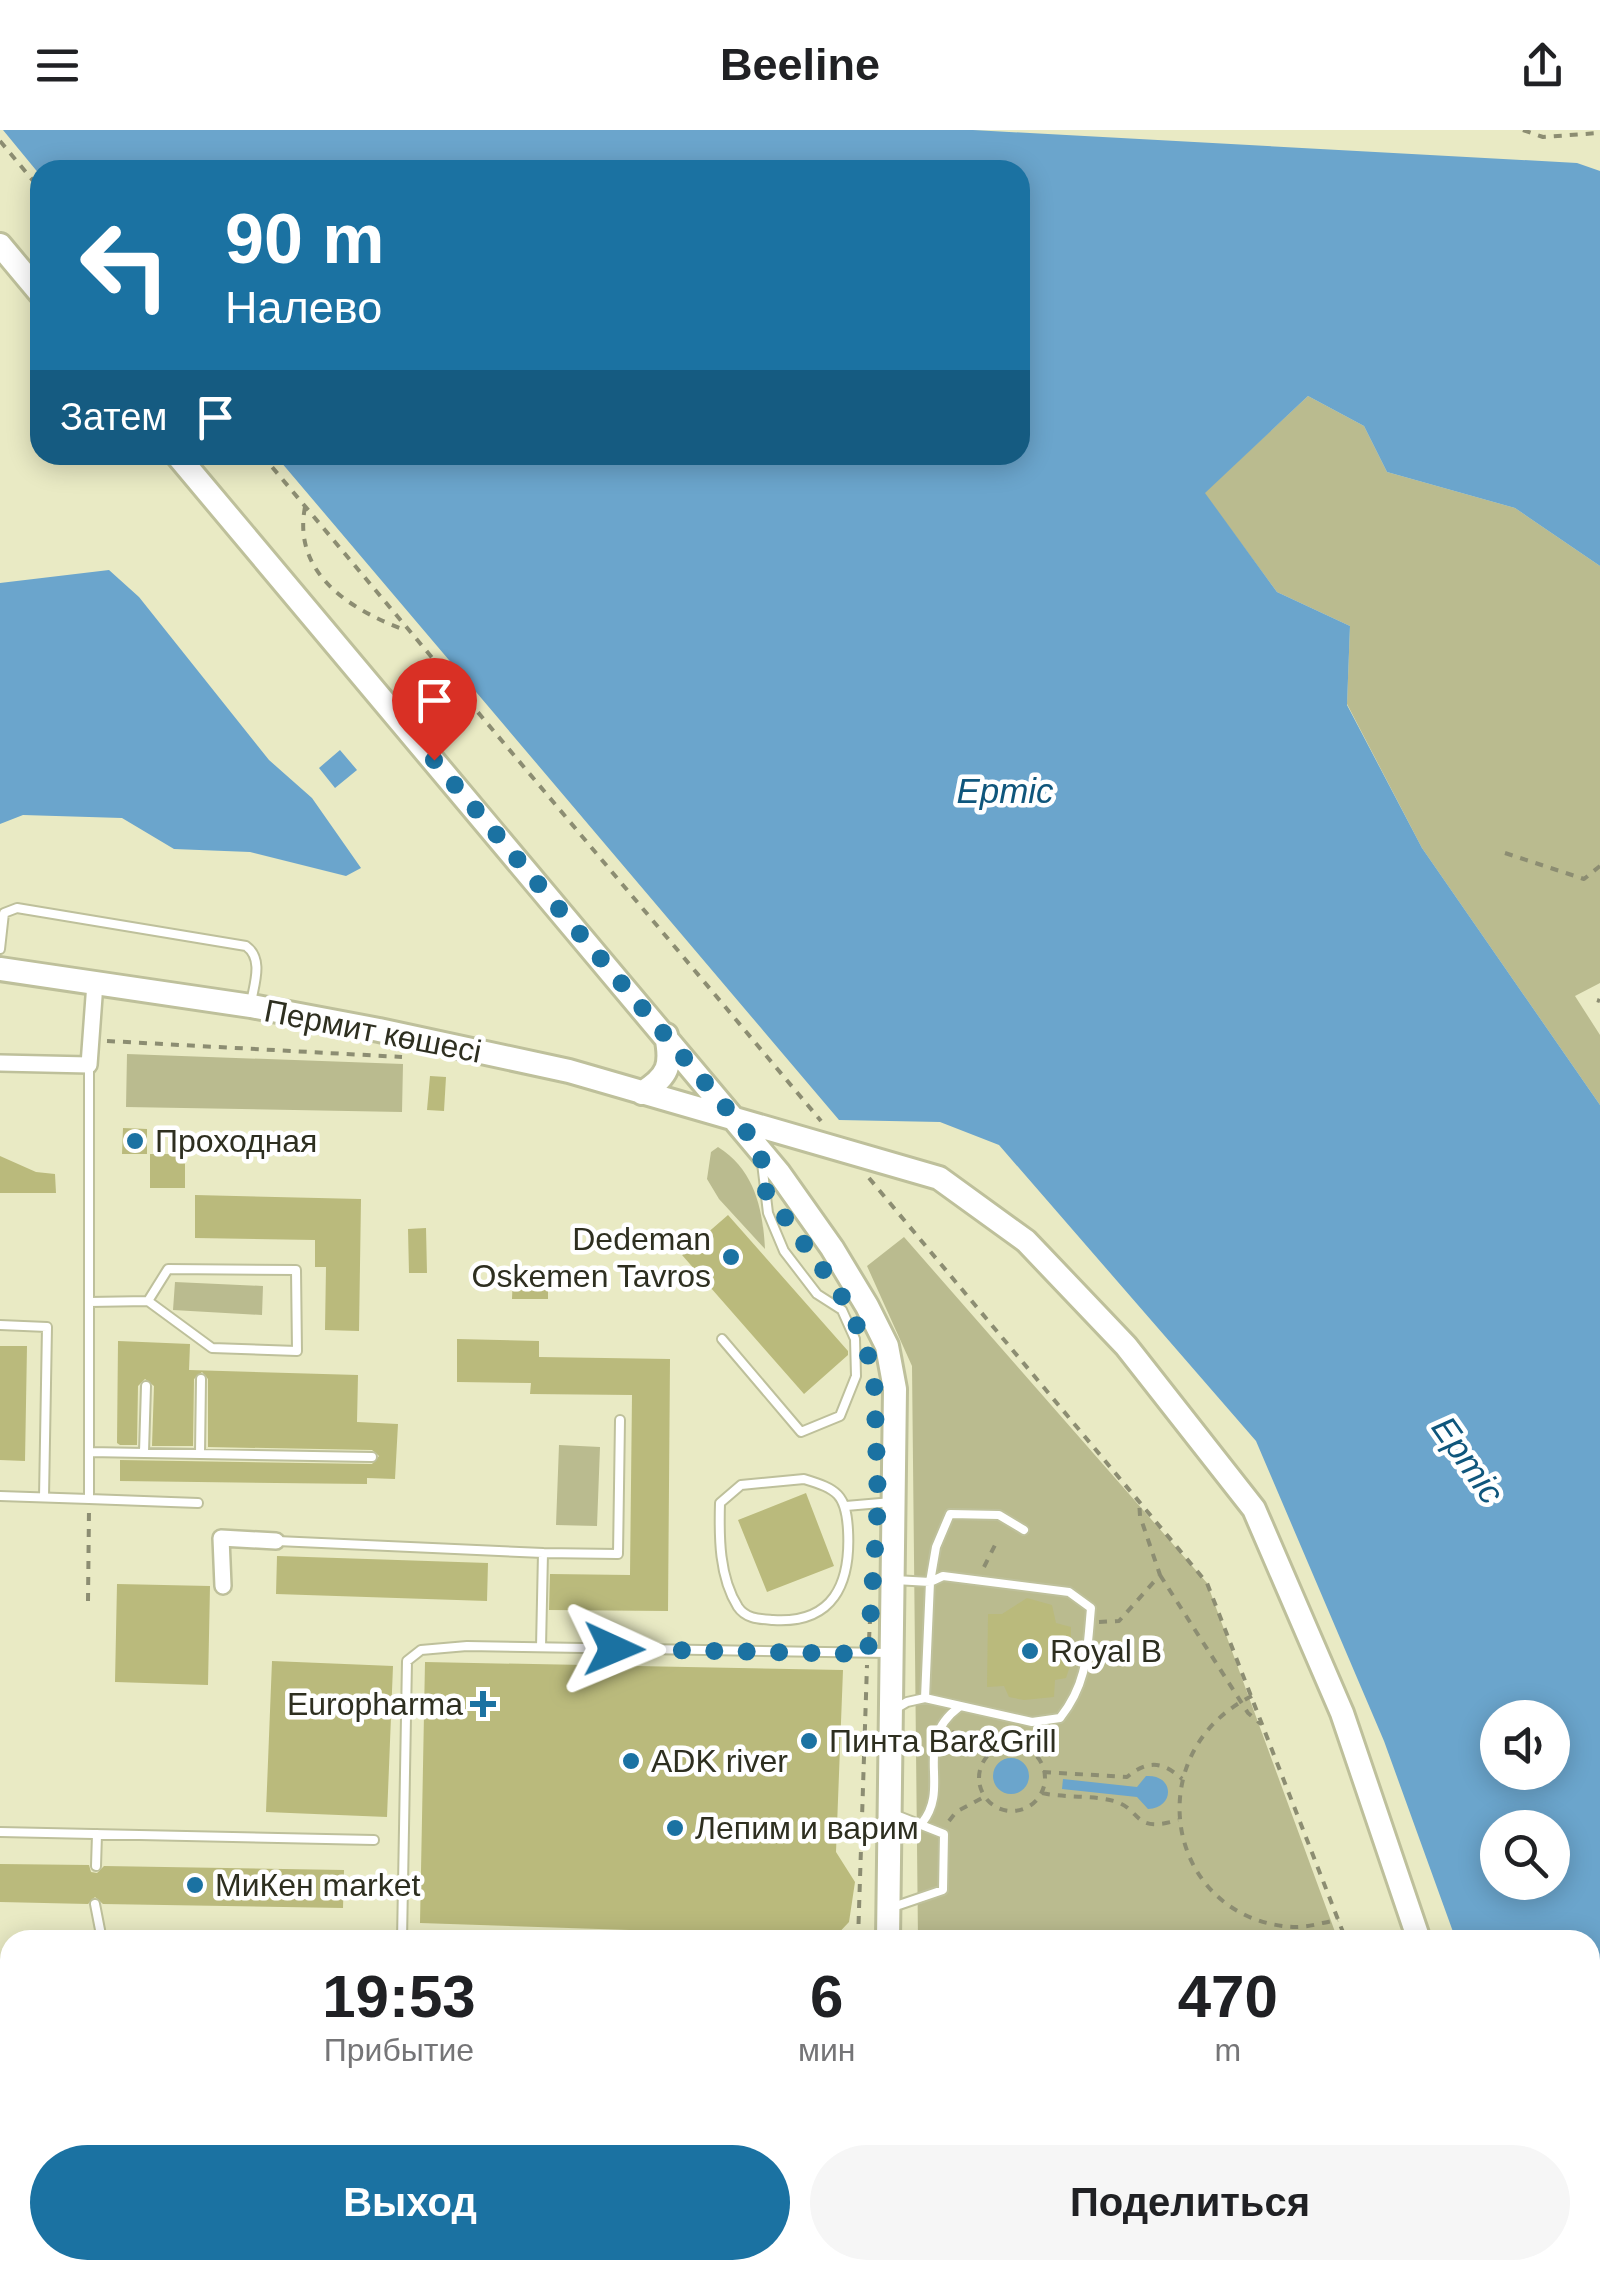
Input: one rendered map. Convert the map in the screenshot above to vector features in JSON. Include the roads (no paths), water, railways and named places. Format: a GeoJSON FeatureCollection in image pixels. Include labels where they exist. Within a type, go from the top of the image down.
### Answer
{"type":"FeatureCollection","features":[{"type":"Feature","properties":{"kind":"main road"},"geometry":{"type":"LineString","coordinates":[[0,246],[30,281]]}},
{"type":"Feature","properties":{"kind":"main road"},"geometry":{"type":"LineString","coordinates":[[185,465],[740,1123],[832,1248],[868,1306],[887,1346],[894,1389],[888,1930]]}},
{"type":"Feature","properties":{"kind":"main road","name":"Пермит көшесі"},"geometry":{"type":"LineString","coordinates":[[0,970],[251,1006],[531,1063],[939,1178],[1026,1241],[1126,1346],[1254,1509],[1342,1713],[1416,1930]]}},
{"type":"Feature","properties":{"kind":"main road"},"geometry":{"type":"LineString","coordinates":[[642,1094],[662,1080],[671,1060],[666,1035]]}},
{"type":"Feature","properties":{"kind":"street"},"geometry":{"type":"LineString","coordinates":[[0,1063],[89,1065],[95,983]]}},
{"type":"Feature","properties":{"kind":"street"},"geometry":{"type":"LineString","coordinates":[[223,1586],[222,1538],[276,1540]]}},
{"type":"Feature","properties":{"kind":"lane"},"geometry":{"type":"LineString","coordinates":[[0,949],[4,913],[16,908],[246,946],[255,953],[257,961],[251,1006]]}},
{"type":"Feature","properties":{"kind":"lane"},"geometry":{"type":"LineString","coordinates":[[89,1065],[90,1499]]}},
{"type":"Feature","properties":{"kind":"lane"},"geometry":{"type":"LineString","coordinates":[[722,1339],[800,1432],[840,1416],[856,1376],[855,1339],[842,1310],[817,1294],[784,1251],[768,1213],[760,1148]]}},
{"type":"Feature","properties":{"kind":"lane"},"geometry":{"type":"LineString","coordinates":[[89,1302],[148,1301],[212,1348],[297,1352],[296,1270],[168,1268],[148,1301]]}},
{"type":"Feature","properties":{"kind":"lane"},"geometry":{"type":"LineString","coordinates":[[0,1325],[47,1327],[44,1497]]}},
{"type":"Feature","properties":{"kind":"lane"},"geometry":{"type":"LineString","coordinates":[[200,1453],[201,1379]]}},
{"type":"Feature","properties":{"kind":"lane"},"geometry":{"type":"LineString","coordinates":[[144,1452],[146,1386]]}},
{"type":"Feature","properties":{"kind":"lane"},"geometry":{"type":"LineString","coordinates":[[276,1540],[542,1554],[618,1554],[620,1420]]}},
{"type":"Feature","properties":{"kind":"lane"},"geometry":{"type":"LineString","coordinates":[[89,1452],[372,1457]]}},
{"type":"Feature","properties":{"kind":"lane"},"geometry":{"type":"LineString","coordinates":[[804,1479],[828,1486],[846,1506],[849,1555],[835,1598],[796,1620],[750,1617],[739,1609],[724,1576],[720,1503],[741,1485],[804,1479]]}},
{"type":"Feature","properties":{"kind":"lane"},"geometry":{"type":"LineString","coordinates":[[0,1496],[198,1503]]}},
{"type":"Feature","properties":{"kind":"lane"},"geometry":{"type":"LineString","coordinates":[[846,1506],[892,1502]]}},
{"type":"Feature","properties":{"kind":"lane"},"geometry":{"type":"LineString","coordinates":[[925,1698],[930,1582],[936,1546],[950,1514],[1000,1515],[1024,1530]]}},
{"type":"Feature","properties":{"kind":"lane"},"geometry":{"type":"LineString","coordinates":[[541,1647],[542,1554]]}},
{"type":"Feature","properties":{"kind":"lane"},"geometry":{"type":"LineString","coordinates":[[891,1579],[930,1582],[943,1576],[1069,1592],[1091,1608],[1086,1659],[1076,1698],[1060,1718],[1032,1722],[925,1698],[906,1702],[891,1712]]}},
{"type":"Feature","properties":{"kind":"lane"},"geometry":{"type":"LineString","coordinates":[[402,1930],[406,1661],[421,1650],[442,1646],[892,1653]]}},
{"type":"Feature","properties":{"kind":"lane"},"geometry":{"type":"LineString","coordinates":[[922,1823],[932,1806],[936,1732],[959,1708]]}},
{"type":"Feature","properties":{"kind":"lane"},"geometry":{"type":"LineString","coordinates":[[889,1909],[943,1890],[944,1834],[890,1812]]}},
{"type":"Feature","properties":{"kind":"lane"},"geometry":{"type":"LineString","coordinates":[[0,1832],[374,1840]]}},
{"type":"Feature","properties":{"kind":"lane"},"geometry":{"type":"LineString","coordinates":[[96,1866],[98,1834]]}},
{"type":"Feature","properties":{"kind":"lane"},"geometry":{"type":"LineString","coordinates":[[95,1904],[100,1930]]}},
{"type":"Feature","properties":{"kind":"water","name":"Ертіс"},"geometry":{"type":"Polygon","coordinates":[[[3,130],[973,130],[1577,163],[1600,171],[1600,566],[1515,508],[1387,472],[1364,426],[1308,396],[1205,493],[1277,592],[1350,626],[1347,705],[1422,848],[1600,1105],[1600,1930],[1452,1930],[1384,1741],[1256,1441],[999,1145],[940,1122],[839,1120],[283,465],[1030,465],[1030,160],[30,163],[3,130]]]}},
{"type":"Feature","properties":{"kind":"water"},"geometry":{"type":"Polygon","coordinates":[[[109,570],[139,597],[269,760],[312,798],[361,868],[346,876],[250,852],[174,849],[122,818],[23,815],[0,824],[0,583],[109,570]]]}},
{"type":"Feature","properties":{"kind":"water"},"geometry":{"type":"Polygon","coordinates":[[[432,674],[449,694],[426,714],[409,694],[432,674]]]}},
{"type":"Feature","properties":{"kind":"water"},"geometry":{"type":"Polygon","coordinates":[[[340,750],[357,770],[335,788],[319,768],[340,750]]]}},
{"type":"Feature","properties":{"kind":"water"},"geometry":{"type":"Polygon","coordinates":[[[1011,1758],[1023,1764],[1029,1776],[1023,1788],[1011,1794],[999,1788],[993,1776],[999,1764],[1011,1758]]]}},
{"type":"Feature","properties":{"kind":"water"},"geometry":{"type":"Polygon","coordinates":[[[1146,1776],[1162,1780],[1168,1791],[1163,1803],[1148,1809],[1137,1797],[1062,1789],[1063,1779],[1137,1787],[1146,1776]]]}},
{"type":"Feature","properties":{"kind":"place","name":"Проходная"},"geometry":{"type":"Point","coordinates":[135,1141]}},
{"type":"Feature","properties":{"kind":"place","name":"Dedeman Oskemen Tavros"},"geometry":{"type":"Point","coordinates":[731,1257]}},
{"type":"Feature","properties":{"kind":"place","name":"Royal B"},"geometry":{"type":"Point","coordinates":[1030,1651]}},
{"type":"Feature","properties":{"kind":"place","name":"Europharma"},"geometry":{"type":"Point","coordinates":[483,1704]}},
{"type":"Feature","properties":{"kind":"place","name":"Пинта Bar&Grill"},"geometry":{"type":"Point","coordinates":[809,1741]}},
{"type":"Feature","properties":{"kind":"place","name":"ADK river"},"geometry":{"type":"Point","coordinates":[631,1761]}},
{"type":"Feature","properties":{"kind":"place","name":"Лепим и варим"},"geometry":{"type":"Point","coordinates":[675,1828]}},
{"type":"Feature","properties":{"kind":"place","name":"МиКен market"},"geometry":{"type":"Point","coordinates":[195,1885]}}]}
